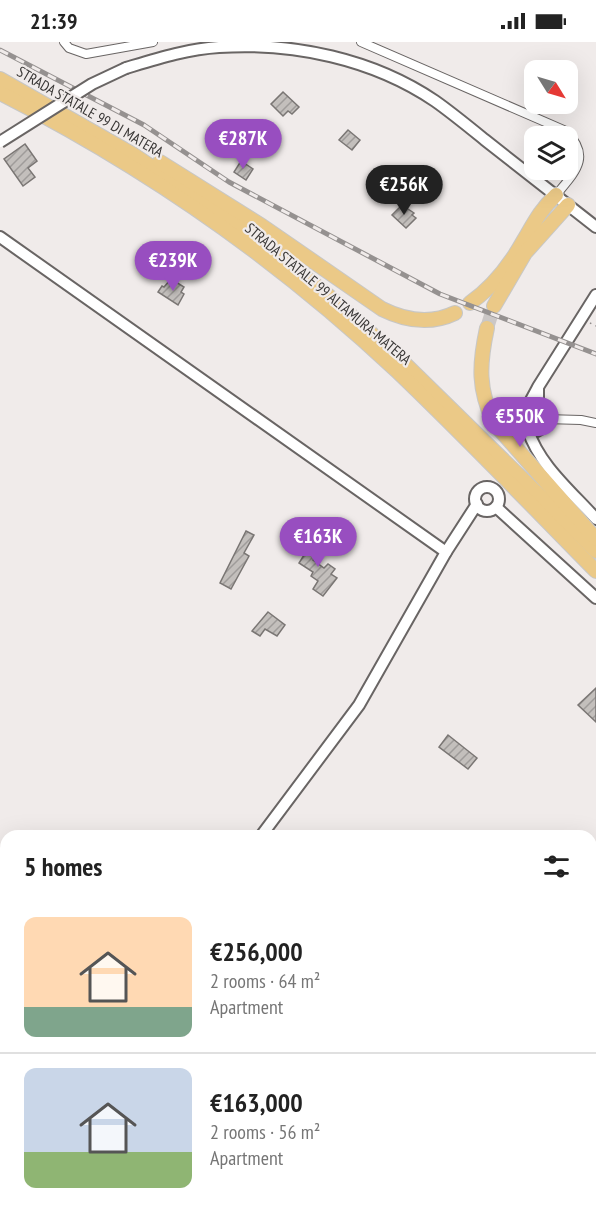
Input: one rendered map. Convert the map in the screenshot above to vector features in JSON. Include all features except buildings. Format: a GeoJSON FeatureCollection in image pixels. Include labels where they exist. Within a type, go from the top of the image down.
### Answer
{"type":"FeatureCollection","features":[{"type":"Feature","properties":{"kind":"highway","name":"STRADA STATALE 99 DI MATERA"},"geometry":{"type":"LineString","coordinates":[[0,79],[18,87],[134,155],[261,241],[336,302],[404,363],[596,551]]}},
{"type":"Feature","properties":{"kind":"highway"},"geometry":{"type":"LineString","coordinates":[[18,87],[103,128],[175,171],[262,226],[395,316],[434,321],[455,313]]}},
{"type":"Feature","properties":{"kind":"highway","name":"STRADA STATALE 99 ALTAMURA-MATERA"},"geometry":{"type":"LineString","coordinates":[[0,93],[129,164],[195,207],[255,251],[396,370],[596,571]]}},
{"type":"Feature","properties":{"kind":"highway"},"geometry":{"type":"LineString","coordinates":[[470,303],[486,292],[497,279],[536,217],[556,195]]}},
{"type":"Feature","properties":{"kind":"highway"},"geometry":{"type":"LineString","coordinates":[[494,306],[525,253],[568,205]]}},
{"type":"Feature","properties":{"kind":"highway"},"geometry":{"type":"LineString","coordinates":[[487,328],[481,356],[481,381],[485,404],[494,423],[596,539]]}},
{"type":"Feature","properties":{"kind":"street"},"geometry":{"type":"LineString","coordinates":[[64,42],[69,48],[86,54],[153,42]]}},
{"type":"Feature","properties":{"kind":"street"},"geometry":{"type":"LineString","coordinates":[[361,42],[566,131],[580,150],[579,160],[571,177],[556,195]]}},
{"type":"Feature","properties":{"kind":"street"},"geometry":{"type":"LineString","coordinates":[[0,142],[92,84],[126,68],[189,51],[252,45],[304,50],[356,62],[398,80],[435,101],[596,227]]}},
{"type":"Feature","properties":{"kind":"street"},"geometry":{"type":"LineString","coordinates":[[0,237],[446,552]]}},
{"type":"Feature","properties":{"kind":"street"},"geometry":{"type":"LineString","coordinates":[[596,295],[538,387],[523,421],[540,454],[596,519]]}},
{"type":"Feature","properties":{"kind":"street"},"geometry":{"type":"LineString","coordinates":[[538,387],[542,420],[538,438],[540,454]]}},
{"type":"Feature","properties":{"kind":"street"},"geometry":{"type":"LineString","coordinates":[[528,412],[535,410],[542,420]]}},
{"type":"Feature","properties":{"kind":"street"},"geometry":{"type":"LineString","coordinates":[[528,430],[534,432],[542,420],[560,418],[596,423]]}},
{"type":"Feature","properties":{"kind":"street"},"geometry":{"type":"LineString","coordinates":[[265,830],[358,705],[446,552],[477,504],[477,493],[487,487],[494,490],[498,496],[496,507]]}},
{"type":"Feature","properties":{"kind":"street"},"geometry":{"type":"LineString","coordinates":[[477,504],[486,510],[496,507]]}},
{"type":"Feature","properties":{"kind":"street"},"geometry":{"type":"LineString","coordinates":[[496,507],[596,598]]}},
{"type":"Feature","properties":{"kind":"tunnel"},"geometry":{"type":"LineString","coordinates":[[487,328],[494,306]]}},
{"type":"Feature","properties":{"kind":"railway"},"geometry":{"type":"LineString","coordinates":[[0,50],[144,125],[229,182],[440,294],[596,354]]}}]}
